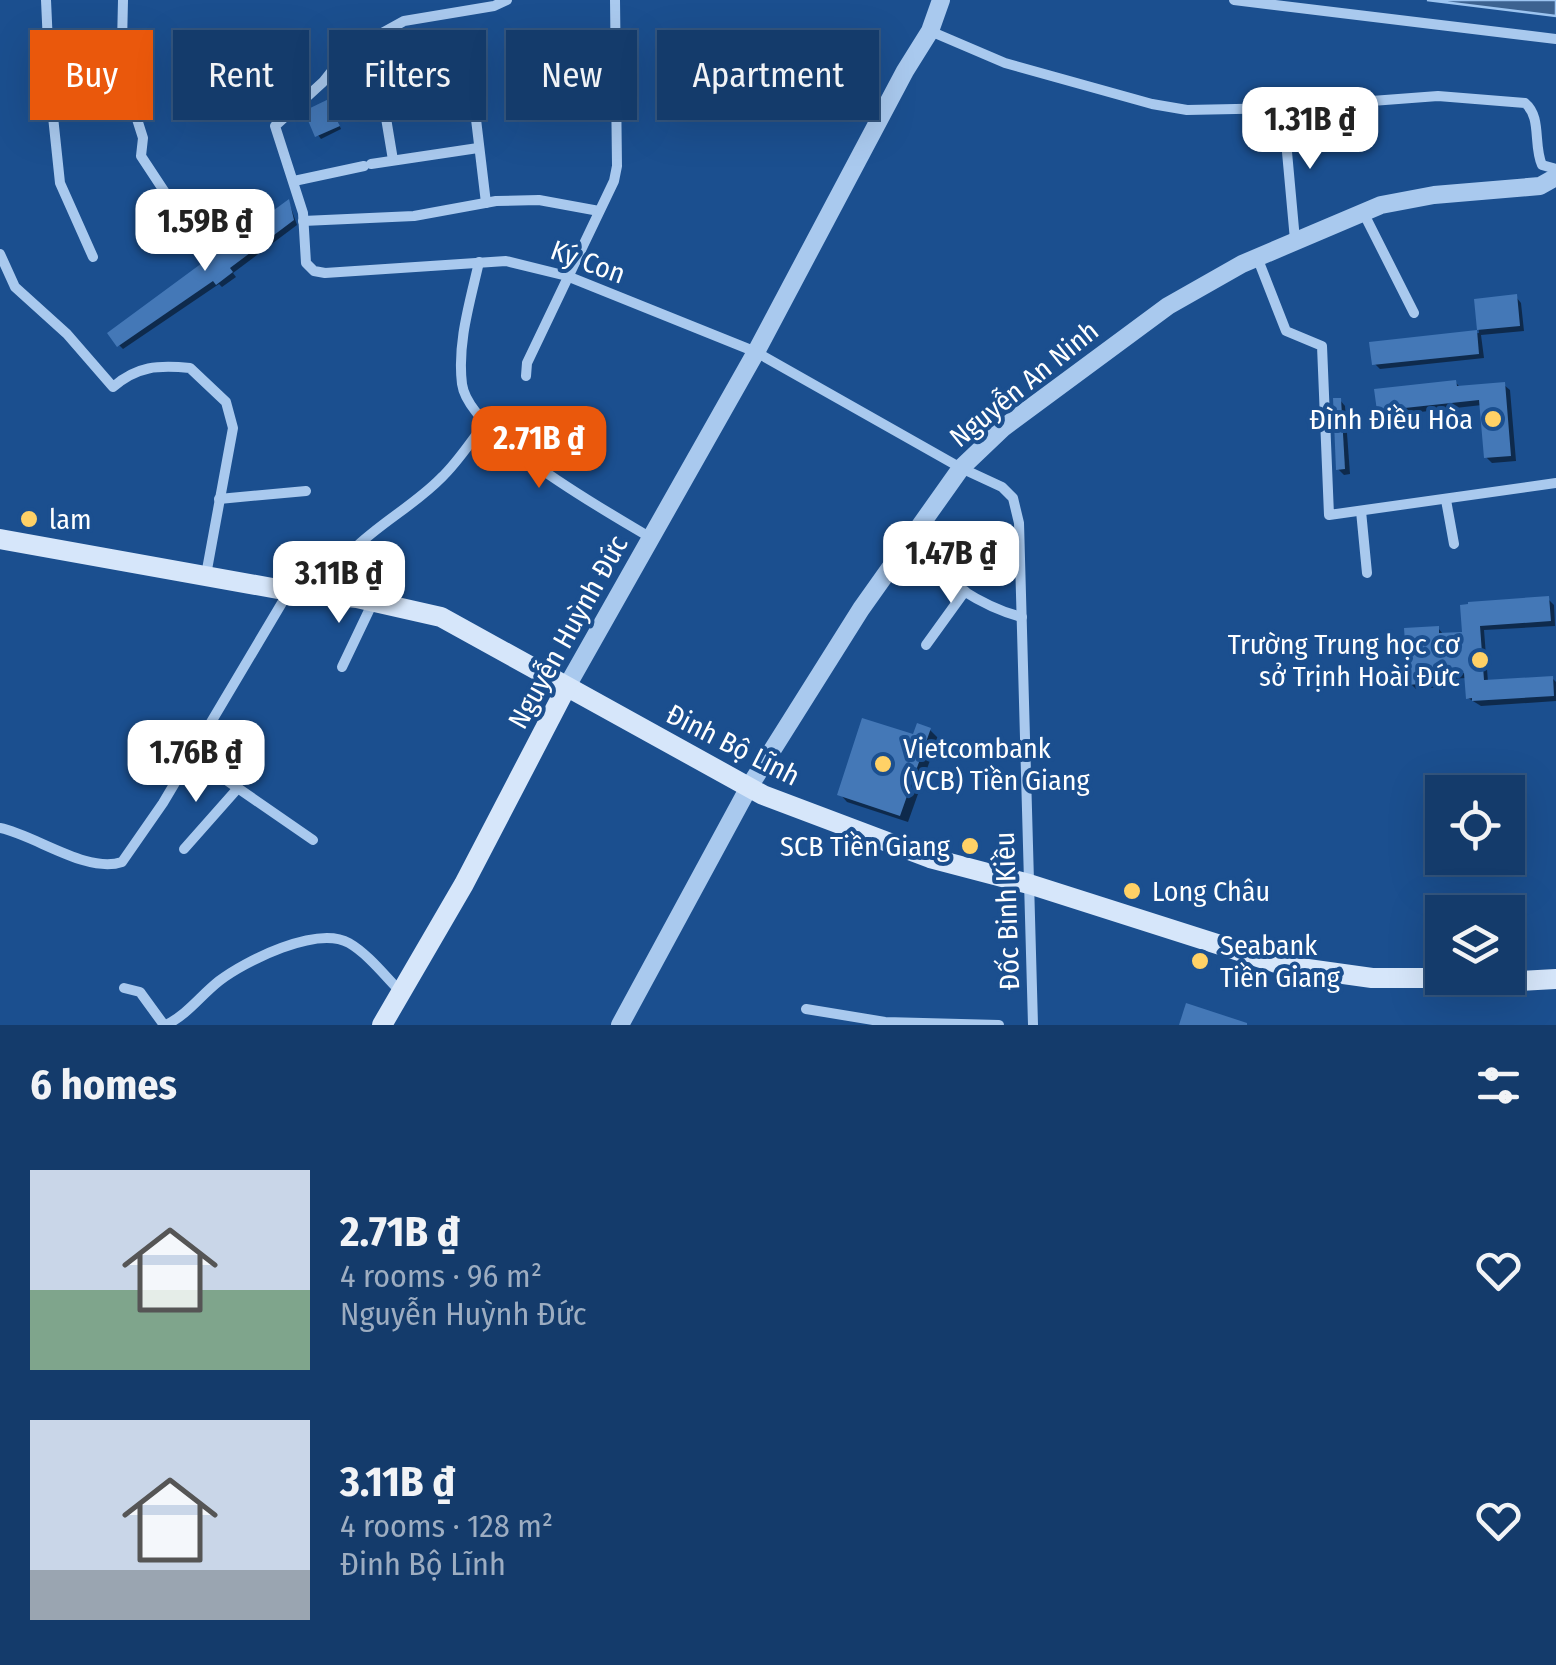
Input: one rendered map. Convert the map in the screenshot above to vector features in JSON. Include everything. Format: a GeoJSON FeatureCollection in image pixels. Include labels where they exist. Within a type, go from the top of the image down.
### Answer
{"type":"FeatureCollection","features":[{"type":"Feature","properties":{"kind":"main road","name":"Đinh Bộ Lĩnh"},"geometry":{"type":"LineString","coordinates":[[0,539],[373,601],[440,617],[749,787],[930,858],[1029,884],[1286,966],[1372,978],[1425,978]]}},
{"type":"Feature","properties":{"kind":"main road","name":"Nguyễn Huỳnh Đức"},"geometry":{"type":"LineString","coordinates":[[382,1025],[464,884],[566,688]]}},
{"type":"Feature","properties":{"kind":"main road"},"geometry":{"type":"LineString","coordinates":[[1525,967],[1556,966]]}},
{"type":"Feature","properties":{"kind":"main road"},"geometry":{"type":"LineString","coordinates":[[1525,981],[1556,979]]}},
{"type":"Feature","properties":{"kind":"street"},"geometry":{"type":"LineString","coordinates":[[46,0],[60,183],[93,257]]}},
{"type":"Feature","properties":{"kind":"street"},"geometry":{"type":"LineString","coordinates":[[123,0],[122,44],[132,103],[143,138],[141,156],[168,197]]}},
{"type":"Feature","properties":{"kind":"street","name":"Ký Con"},"geometry":{"type":"LineString","coordinates":[[507,0],[494,6],[404,21],[346,53],[322,82],[274,126],[294,181],[303,221],[306,263],[314,271],[324,273],[479,262],[526,264],[567,276],[756,352],[961,468]]}},
{"type":"Feature","properties":{"kind":"street"},"geometry":{"type":"LineString","coordinates":[[526,376],[527,363],[618,166],[615,0]]}},
{"type":"Feature","properties":{"kind":"street","name":"Nguyễn Huỳnh Đức"},"geometry":{"type":"LineString","coordinates":[[566,688],[756,352],[905,71],[930,32],[941,0]]}},
{"type":"Feature","properties":{"kind":"street"},"geometry":{"type":"LineString","coordinates":[[1234,0],[1556,40]]}},
{"type":"Feature","properties":{"kind":"street"},"geometry":{"type":"LineString","coordinates":[[930,32],[1005,63],[1187,110],[1283,108],[1438,96],[1525,103],[1536,118],[1535,144],[1542,165],[1556,169]]}},
{"type":"Feature","properties":{"kind":"street"},"geometry":{"type":"LineString","coordinates":[[393,160],[382,96],[393,89],[457,82],[466,85],[473,94],[486,203]]}},
{"type":"Feature","properties":{"kind":"street"},"geometry":{"type":"LineString","coordinates":[[1283,108],[1295,240]]}},
{"type":"Feature","properties":{"kind":"street"},"geometry":{"type":"LineString","coordinates":[[294,181],[393,160],[478,148]]}},
{"type":"Feature","properties":{"kind":"street","name":"Nguyễn An Ninh"},"geometry":{"type":"LineString","coordinates":[[620,1025],[749,787],[861,609],[961,468],[1003,428],[1168,306],[1256,257],[1364,212],[1434,194],[1540,186],[1556,177]]}},
{"type":"Feature","properties":{"kind":"street"},"geometry":{"type":"LineString","coordinates":[[303,221],[414,216],[486,203],[539,200],[599,211]]}},
{"type":"Feature","properties":{"kind":"street"},"geometry":{"type":"LineString","coordinates":[[1364,212],[1414,313]]}},
{"type":"Feature","properties":{"kind":"street"},"geometry":{"type":"LineString","coordinates":[[0,254],[15,286],[67,334],[112,387],[128,374],[150,366],[190,368],[226,402],[233,428],[206,576]]}},
{"type":"Feature","properties":{"kind":"street"},"geometry":{"type":"LineString","coordinates":[[1256,257],[1286,330],[1322,346],[1329,515],[1556,482]]}},
{"type":"Feature","properties":{"kind":"street"},"geometry":{"type":"LineString","coordinates":[[479,262],[461,344],[466,398],[486,422],[562,484],[651,538]]}},
{"type":"Feature","properties":{"kind":"street"},"geometry":{"type":"LineString","coordinates":[[323,594],[337,566],[441,478],[486,422]]}},
{"type":"Feature","properties":{"kind":"street","name":"Đốc Binh Kiều"},"geometry":{"type":"LineString","coordinates":[[961,468],[1002,487],[1013,498],[1020,522],[1033,1025]]}},
{"type":"Feature","properties":{"kind":"street"},"geometry":{"type":"LineString","coordinates":[[219,499],[306,491]]}},
{"type":"Feature","properties":{"kind":"street"},"geometry":{"type":"LineString","coordinates":[[1446,500],[1454,544]]}},
{"type":"Feature","properties":{"kind":"street"},"geometry":{"type":"LineString","coordinates":[[1361,512],[1368,573]]}},
{"type":"Feature","properties":{"kind":"street"},"geometry":{"type":"LineString","coordinates":[[905,547],[965,592],[998,611],[1022,617]]}},
{"type":"Feature","properties":{"kind":"street"},"geometry":{"type":"LineString","coordinates":[[0,828],[19,832],[68,856],[122,862],[164,803],[289,590]]}},
{"type":"Feature","properties":{"kind":"street"},"geometry":{"type":"LineString","coordinates":[[926,645],[965,592]]}},
{"type":"Feature","properties":{"kind":"street"},"geometry":{"type":"LineString","coordinates":[[342,667],[373,601]]}},
{"type":"Feature","properties":{"kind":"street"},"geometry":{"type":"LineString","coordinates":[[190,755],[313,840]]}},
{"type":"Feature","properties":{"kind":"street"},"geometry":{"type":"LineString","coordinates":[[184,849],[238,788]]}},
{"type":"Feature","properties":{"kind":"street"},"geometry":{"type":"LineString","coordinates":[[124,988],[140,992],[165,1025],[184,1016],[198,998],[224,978],[292,944],[321,938],[349,943],[400,991]]}},
{"type":"Feature","properties":{"kind":"street"},"geometry":{"type":"LineString","coordinates":[[806,1009],[885,1022],[999,1025]]}},
{"type":"Feature","properties":{"kind":"water"},"geometry":{"type":"Polygon","coordinates":[[[1427,0],[1556,0],[1556,16],[1427,0]]]}},
{"type":"Feature","properties":{"kind":"building"},"geometry":{"type":"Polygon","coordinates":[[[329,99],[329,120],[337,120],[340,126],[315,137],[308,120],[309,109],[329,99]]]}},
{"type":"Feature","properties":{"kind":"building"},"geometry":{"type":"Polygon","coordinates":[[[289,199],[294,220],[230,268],[233,272],[216,285],[213,281],[117,347],[107,333],[289,199]]]}},
{"type":"Feature","properties":{"kind":"building"},"geometry":{"type":"Polygon","coordinates":[[[1517,294],[1520,326],[1477,330],[1474,299],[1517,294]]]}},
{"type":"Feature","properties":{"kind":"building"},"geometry":{"type":"Polygon","coordinates":[[[1477,330],[1479,354],[1372,365],[1369,342],[1477,330]]]}},
{"type":"Feature","properties":{"kind":"building"},"geometry":{"type":"Polygon","coordinates":[[[1456,380],[1457,386],[1505,382],[1511,456],[1484,458],[1479,400],[1377,411],[1374,389],[1456,380]]]}},
{"type":"Feature","properties":{"kind":"building"},"geometry":{"type":"Polygon","coordinates":[[[1333,398],[1341,398],[1345,469],[1336,470],[1333,398]]]}},
{"type":"Feature","properties":{"kind":"building"},"geometry":{"type":"Polygon","coordinates":[[[1549,596],[1551,621],[1480,626],[1484,680],[1553,676],[1554,696],[1472,701],[1466,699],[1464,673],[1442,674],[1443,682],[1408,685],[1404,628],[1439,626],[1439,633],[1462,632],[1460,605],[1549,596]]]}},
{"type":"Feature","properties":{"kind":"building","name":"Vietcombank (VCB) Tiền Giang"},"geometry":{"type":"Polygon","coordinates":[[[862,718],[913,734],[917,723],[931,728],[900,816],[837,795],[862,718]]]}},
{"type":"Feature","properties":{"kind":"building"},"geometry":{"type":"Polygon","coordinates":[[[1186,1003],[1247,1023],[1247,1025],[1179,1025],[1186,1003]]]}},
{"type":"Feature","properties":{"kind":"place","name":"Đình Điều Hòa"},"geometry":{"type":"Point","coordinates":[1493,419]}},
{"type":"Feature","properties":{"kind":"place","name":"lam"},"geometry":{"type":"Point","coordinates":[29,519]}},
{"type":"Feature","properties":{"kind":"place","name":"Trường Trung học cơ sở Trịnh Hoài Đức"},"geometry":{"type":"Point","coordinates":[1480,660]}},
{"type":"Feature","properties":{"kind":"place","name":"Vietcombank (VCB) Tiền Giang"},"geometry":{"type":"Point","coordinates":[883,764]}},
{"type":"Feature","properties":{"kind":"place","name":"SCB Tiền Giang"},"geometry":{"type":"Point","coordinates":[970,846]}},
{"type":"Feature","properties":{"kind":"place","name":"Long Châu"},"geometry":{"type":"Point","coordinates":[1132,891]}},
{"type":"Feature","properties":{"kind":"place","name":"Seabank Tiền Giang"},"geometry":{"type":"Point","coordinates":[1200,961]}}]}
